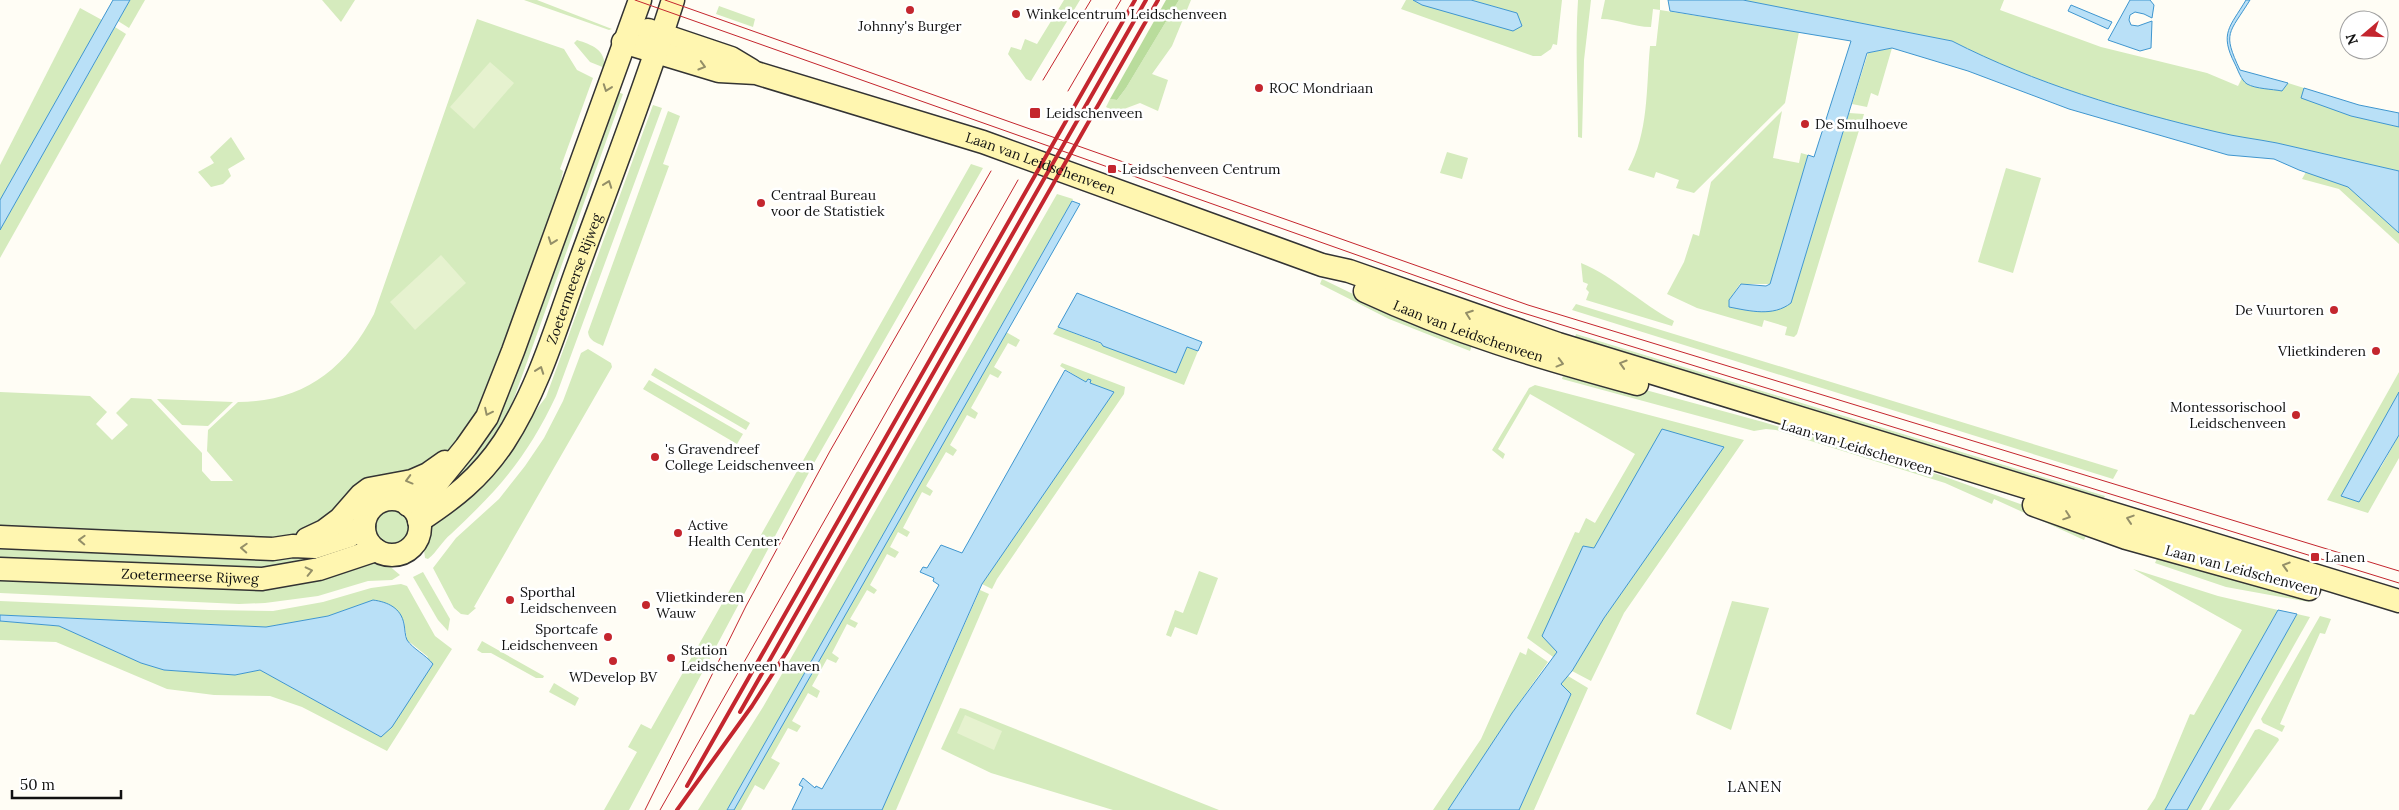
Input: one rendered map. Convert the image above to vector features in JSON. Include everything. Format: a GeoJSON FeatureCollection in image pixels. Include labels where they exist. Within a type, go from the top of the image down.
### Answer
{"type":"FeatureCollection","features":[{"type":"Feature","properties":{"kind":"street"},"geometry":{"type":"LineString","coordinates":[[413,513],[466,447],[487,417],[501,384],[640,0]]}},
{"type":"Feature","properties":{"kind":"street","name":"Zoetermeerse Rijweg"},"geometry":{"type":"LineString","coordinates":[[413,513],[456,497],[503,443],[521,414],[544,361],[673,0]]}},
{"type":"Feature","properties":{"kind":"street","name":"Laan van Leidschenveen"},"geometry":{"type":"LineString","coordinates":[[627,33],[658,44],[719,71],[756,73],[983,142],[1322,265],[1349,271],[1558,344],[2399,601]]}},
{"type":"Feature","properties":{"kind":"street","name":"Laan van Leidschenveen"},"geometry":{"type":"LineString","coordinates":[[1322,265],[1346,282],[1411,312],[1487,341],[1744,413],[1963,480],[2126,538],[2399,613]]}},
{"type":"Feature","properties":{"kind":"street"},"geometry":{"type":"LineString","coordinates":[[293,546],[324,531],[340,519],[361,495],[369,489],[412,481],[428,474],[466,447]]}},
{"type":"Feature","properties":{"kind":"street"},"geometry":{"type":"LineString","coordinates":[[395,500],[413,513],[418,537],[407,550],[390,555],[376,550],[367,540],[364,526],[368,513],[382,501],[395,500]]}},
{"type":"Feature","properties":{"kind":"street"},"geometry":{"type":"LineString","coordinates":[[0,537],[273,549],[293,546],[315,547],[348,536],[364,526]]}},
{"type":"Feature","properties":{"kind":"street","name":"Zoetermeerse Rijweg"},"geometry":{"type":"LineString","coordinates":[[0,569],[262,579],[319,569],[376,550]]}},
{"type":"Feature","properties":{"kind":"green space"},"geometry":{"type":"Polygon","coordinates":[[[130,0],[145,0],[129,28],[118,21],[130,0]]]}},
{"type":"Feature","properties":{"kind":"green space"},"geometry":{"type":"Polygon","coordinates":[[[322,0],[355,0],[341,22],[322,0]]]}},
{"type":"Feature","properties":{"kind":"green space"},"geometry":{"type":"Polygon","coordinates":[[[524,0],[537,0],[612,29],[609,30],[524,0]]]}},
{"type":"Feature","properties":{"kind":"green space"},"geometry":{"type":"Polygon","coordinates":[[[1064,0],[1080,0],[1031,81],[1026,79],[1008,54],[1011,47],[1021,50],[1025,39],[1037,44],[1064,0]]]}},
{"type":"Feature","properties":{"kind":"green space"},"geometry":{"type":"Polygon","coordinates":[[[1166,0],[1179,0],[1126,88],[1117,100],[1110,99],[1166,0]]]}},
{"type":"Feature","properties":{"kind":"green space"},"geometry":{"type":"Polygon","coordinates":[[[1179,0],[1191,0],[1172,46],[1152,74],[1168,80],[1158,111],[1140,103],[1116,112],[1106,107],[1110,99],[1117,100],[1126,88],[1179,0]]]}},
{"type":"Feature","properties":{"kind":"green space"},"geometry":{"type":"Polygon","coordinates":[[[1406,0],[1413,0],[1422,5],[1517,13],[1471,0],[1562,0],[1557,45],[1553,44],[1551,49],[1541,56],[1533,56],[1401,9],[1406,0]]]}},
{"type":"Feature","properties":{"kind":"green space"},"geometry":{"type":"Polygon","coordinates":[[[1578,0],[1591,0],[1584,60],[1582,138],[1578,137],[1578,0]]]}},
{"type":"Feature","properties":{"kind":"green space"},"geometry":{"type":"Polygon","coordinates":[[[1605,0],[1660,0],[1660,10],[1653,9],[1651,27],[1638,26],[1601,19],[1605,0]]]}},
{"type":"Feature","properties":{"kind":"green space"},"geometry":{"type":"Polygon","coordinates":[[[1743,0],[2004,0],[2000,10],[2101,47],[2207,73],[2238,86],[2242,78],[2248,84],[2282,91],[2288,83],[2304,88],[2302,98],[2351,116],[2399,127],[2399,171],[2277,143],[2224,134],[2149,115],[2048,83],[1952,41],[1743,0]]]}},
{"type":"Feature","properties":{"kind":"green space"},"geometry":{"type":"Polygon","coordinates":[[[719,6],[755,19],[753,27],[716,14],[719,6]]]}},
{"type":"Feature","properties":{"kind":"green space"},"geometry":{"type":"Polygon","coordinates":[[[80,8],[102,20],[0,200],[0,165],[80,8]]]}},
{"type":"Feature","properties":{"kind":"green space"},"geometry":{"type":"Polygon","coordinates":[[[1660,10],[1799,32],[1785,103],[1694,193],[1676,188],[1679,180],[1656,172],[1654,178],[1628,170],[1640,141],[1647,94],[1650,46],[1656,46],[1660,10]]]}},
{"type":"Feature","properties":{"kind":"green space"},"geometry":{"type":"Polygon","coordinates":[[[477,19],[564,49],[577,70],[593,78],[560,169],[563,171],[556,205],[483,409],[449,451],[292,538],[260,541],[0,528],[0,392],[90,396],[107,412],[96,424],[112,440],[128,425],[116,413],[131,398],[151,399],[202,453],[202,471],[211,481],[233,481],[207,451],[208,430],[238,402],[261,401],[282,396],[302,389],[319,379],[350,351],[374,314],[477,19]]]}},
{"type":"Feature","properties":{"kind":"green space"},"geometry":{"type":"Polygon","coordinates":[[[115,27],[126,34],[0,258],[0,230],[115,27]]]}},
{"type":"Feature","properties":{"kind":"green space"},"geometry":{"type":"Polygon","coordinates":[[[577,40],[592,46],[600,52],[603,56],[605,68],[590,62],[574,43],[577,40]]]}},
{"type":"Feature","properties":{"kind":"green space"},"geometry":{"type":"Polygon","coordinates":[[[1892,48],[1878,96],[1871,93],[1867,107],[1852,104],[1868,53],[1892,48]]]}},
{"type":"Feature","properties":{"kind":"green space"},"geometry":{"type":"Polygon","coordinates":[[[490,62],[514,83],[474,129],[450,107],[490,62]]]}},
{"type":"Feature","properties":{"kind":"green space"},"geometry":{"type":"Polygon","coordinates":[[[615,91],[623,94],[503,429],[453,488],[437,490],[461,466],[615,91]]]}},
{"type":"Feature","properties":{"kind":"green space"},"geometry":{"type":"Polygon","coordinates":[[[653,105],[662,108],[556,396],[535,437],[511,471],[484,502],[431,556],[428,559],[425,558],[423,543],[430,522],[518,434],[546,397],[653,105]]]}},
{"type":"Feature","properties":{"kind":"green space"},"geometry":{"type":"Polygon","coordinates":[[[668,111],[680,116],[663,164],[669,166],[603,346],[591,339],[588,332],[668,111]]]}},
{"type":"Feature","properties":{"kind":"green space"},"geometry":{"type":"Polygon","coordinates":[[[1782,111],[1773,158],[1799,163],[1801,153],[1808,155],[1770,284],[1740,284],[1729,300],[1729,306],[1745,310],[1761,312],[1777,310],[1791,303],[1849,113],[1864,114],[1797,334],[1794,337],[1785,335],[1787,327],[1764,320],[1762,327],[1697,308],[1667,294],[1684,262],[1693,234],[1699,236],[1711,182],[1782,111]]]}},
{"type":"Feature","properties":{"kind":"green space"},"geometry":{"type":"Polygon","coordinates":[[[231,137],[245,159],[228,169],[231,176],[223,184],[211,187],[198,172],[214,163],[210,157],[231,137]]]}},
{"type":"Feature","properties":{"kind":"green space"},"geometry":{"type":"Polygon","coordinates":[[[1447,152],[1468,158],[1462,179],[1440,173],[1447,152]]]}},
{"type":"Feature","properties":{"kind":"green space"},"geometry":{"type":"Polygon","coordinates":[[[971,164],[983,168],[814,463],[629,810],[604,810],[637,752],[628,747],[641,724],[651,729],[971,164]]]}},
{"type":"Feature","properties":{"kind":"green space"},"geometry":{"type":"Polygon","coordinates":[[[2006,168],[2041,178],[2013,273],[1978,262],[2006,168]]]}},
{"type":"Feature","properties":{"kind":"green space"},"geometry":{"type":"Polygon","coordinates":[[[2306,172],[2348,187],[2399,233],[2399,244],[2339,189],[2302,179],[2306,172]]]}},
{"type":"Feature","properties":{"kind":"green space"},"geometry":{"type":"Polygon","coordinates":[[[1057,194],[1073,199],[727,810],[698,810],[763,707],[1057,194]]]}},
{"type":"Feature","properties":{"kind":"green space"},"geometry":{"type":"Polygon","coordinates":[[[441,255],[466,283],[415,330],[390,302],[441,255]]]}},
{"type":"Feature","properties":{"kind":"green space"},"geometry":{"type":"Polygon","coordinates":[[[1581,263],[1605,276],[1674,321],[1672,326],[1586,300],[1589,292],[1586,289],[1588,284],[1583,282],[1581,263]]]}},
{"type":"Feature","properties":{"kind":"green space"},"geometry":{"type":"Polygon","coordinates":[[[1322,279],[1382,308],[1474,340],[1470,351],[1389,319],[1320,284],[1322,279]]]}},
{"type":"Feature","properties":{"kind":"green space"},"geometry":{"type":"Polygon","coordinates":[[[1576,304],[2118,470],[2113,479],[1572,310],[1576,304]]]}},
{"type":"Feature","properties":{"kind":"green space"},"geometry":{"type":"Polygon","coordinates":[[[1058,327],[1176,373],[1187,347],[1198,351],[1184,385],[1053,334],[1058,327]]]}},
{"type":"Feature","properties":{"kind":"green space"},"geometry":{"type":"Polygon","coordinates":[[[1006,332],[1020,340],[1016,347],[1008,343],[994,367],[1002,372],[998,378],[990,374],[971,408],[978,413],[975,419],[967,415],[950,445],[957,450],[953,456],[946,452],[926,486],[933,491],[930,496],[922,492],[903,528],[910,532],[907,537],[898,532],[890,547],[899,552],[895,558],[887,554],[870,585],[877,590],[874,594],[867,590],[850,619],[858,623],[855,628],[847,624],[832,653],[839,658],[836,663],[827,659],[812,686],[820,691],[817,698],[808,693],[792,721],[801,726],[797,732],[788,728],[771,758],[780,763],[764,790],[755,785],[741,810],[734,810],[1006,332]]]}},
{"type":"Feature","properties":{"kind":"green space"},"geometry":{"type":"Polygon","coordinates":[[[1576,334],[2105,496],[2101,505],[1573,343],[1576,334]]]}},
{"type":"Feature","properties":{"kind":"green space"},"geometry":{"type":"Polygon","coordinates":[[[588,349],[611,363],[612,367],[474,607],[476,608],[468,615],[461,614],[454,608],[433,568],[456,538],[499,499],[525,466],[544,438],[563,401],[581,353],[588,349]]]}},
{"type":"Feature","properties":{"kind":"green space"},"geometry":{"type":"Polygon","coordinates":[[[1062,363],[1125,387],[1124,394],[992,589],[982,584],[1114,392],[1090,383],[1091,380],[1088,379],[1086,382],[1060,366],[1062,363]]]}},
{"type":"Feature","properties":{"kind":"green space"},"geometry":{"type":"Polygon","coordinates":[[[655,368],[750,423],[746,430],[651,375],[655,368]]]}},
{"type":"Feature","properties":{"kind":"green space"},"geometry":{"type":"Polygon","coordinates":[[[1565,368],[1763,422],[1940,475],[2089,529],[2084,540],[1994,499],[1992,504],[1945,483],[1776,430],[1754,431],[1562,379],[1565,368]]]}},
{"type":"Feature","properties":{"kind":"green space"},"geometry":{"type":"Polygon","coordinates":[[[2399,372],[2399,392],[2341,496],[2381,467],[2399,435],[2399,458],[2368,513],[2327,500],[2399,372]]]}},
{"type":"Feature","properties":{"kind":"green space"},"geometry":{"type":"Polygon","coordinates":[[[649,380],[743,434],[737,444],[643,389],[649,380]]]}},
{"type":"Feature","properties":{"kind":"green space"},"geometry":{"type":"Polygon","coordinates":[[[1535,385],[1744,440],[1624,613],[1591,681],[1572,671],[1604,618],[1638,569],[1662,430],[1594,548],[1583,546],[1557,652],[1553,657],[1527,638],[1575,532],[1579,533],[1586,518],[1595,523],[1635,454],[1530,394],[1498,449],[1505,454],[1503,459],[1492,450],[1529,388],[1535,385]]]}},
{"type":"Feature","properties":{"kind":"green space"},"geometry":{"type":"Polygon","coordinates":[[[157,399],[233,402],[208,426],[182,425],[157,399]]]}},
{"type":"Feature","properties":{"kind":"green space"},"geometry":{"type":"Polygon","coordinates":[[[392,508],[405,514],[411,527],[405,540],[392,546],[379,540],[373,527],[379,514],[392,508]]]}},
{"type":"Feature","properties":{"kind":"green space"},"geometry":{"type":"Polygon","coordinates":[[[0,545],[339,556],[267,572],[0,561],[0,545]]]}},
{"type":"Feature","properties":{"kind":"green space"},"geometry":{"type":"Polygon","coordinates":[[[2160,552],[2310,594],[2309,602],[2226,587],[2155,563],[2160,552]]]}},
{"type":"Feature","properties":{"kind":"green space"},"geometry":{"type":"Polygon","coordinates":[[[375,560],[387,564],[400,575],[392,580],[368,581],[318,596],[265,603],[239,604],[0,593],[0,577],[242,587],[375,560]]]}},
{"type":"Feature","properties":{"kind":"green space"},"geometry":{"type":"Polygon","coordinates":[[[2133,569],[2218,596],[2278,610],[2165,810],[2147,810],[2155,798],[2190,714],[2194,715],[2242,630],[2133,569]]]}},
{"type":"Feature","properties":{"kind":"green space"},"geometry":{"type":"Polygon","coordinates":[[[1199,571],[1218,578],[1197,635],[1175,627],[1171,637],[1166,635],[1175,610],[1183,613],[1199,571]]]}},
{"type":"Feature","properties":{"kind":"green space"},"geometry":{"type":"Polygon","coordinates":[[[423,572],[450,619],[448,631],[438,620],[413,577],[423,572]]]}},
{"type":"Feature","properties":{"kind":"green space"},"geometry":{"type":"Polygon","coordinates":[[[401,584],[407,586],[435,636],[452,649],[387,751],[302,707],[270,696],[214,695],[167,689],[56,642],[0,640],[0,621],[59,626],[141,663],[164,670],[235,675],[260,670],[381,737],[428,657],[407,640],[404,621],[373,600],[328,616],[266,627],[0,615],[0,601],[273,611],[323,602],[371,588],[401,584]]]}},
{"type":"Feature","properties":{"kind":"green space"},"geometry":{"type":"Polygon","coordinates":[[[980,590],[989,594],[896,810],[882,810],[980,590]]]}},
{"type":"Feature","properties":{"kind":"green space"},"geometry":{"type":"Polygon","coordinates":[[[1732,601],[1769,608],[1731,730],[1696,714],[1732,601]]]}},
{"type":"Feature","properties":{"kind":"green space"},"geometry":{"type":"Polygon","coordinates":[[[2297,614],[2310,617],[2201,810],[2187,810],[2297,614]]]}},
{"type":"Feature","properties":{"kind":"green space"},"geometry":{"type":"Polygon","coordinates":[[[2320,616],[2331,619],[2325,634],[2320,633],[2280,724],[2285,726],[2282,732],[2263,723],[2261,719],[2320,616]]]}},
{"type":"Feature","properties":{"kind":"green space"},"geometry":{"type":"Polygon","coordinates":[[[482,641],[544,676],[543,678],[536,678],[491,653],[482,653],[477,650],[482,641]]]}},
{"type":"Feature","properties":{"kind":"green space"},"geometry":{"type":"Polygon","coordinates":[[[1528,648],[1548,662],[1448,810],[1433,810],[1481,739],[1520,652],[1526,655],[1528,648]]]}},
{"type":"Feature","properties":{"kind":"green space"},"geometry":{"type":"Polygon","coordinates":[[[1568,676],[1588,688],[1534,810],[1519,810],[1571,694],[1560,684],[1568,676]]]}},
{"type":"Feature","properties":{"kind":"green space"},"geometry":{"type":"Polygon","coordinates":[[[554,683],[579,698],[575,706],[549,692],[554,683]]]}},
{"type":"Feature","properties":{"kind":"green space"},"geometry":{"type":"Polygon","coordinates":[[[960,708],[1219,810],[1113,810],[991,773],[941,749],[960,708]]]}},
{"type":"Feature","properties":{"kind":"green space"},"geometry":{"type":"Polygon","coordinates":[[[965,715],[1002,731],[994,750],[957,733],[965,715]]]}},
{"type":"Feature","properties":{"kind":"green space"},"geometry":{"type":"Polygon","coordinates":[[[2259,729],[2279,740],[2229,810],[2209,810],[2255,730],[2259,729]]]}},
{"type":"Feature","properties":{"kind":"water"},"geometry":{"type":"Polygon","coordinates":[[[113,0],[130,0],[0,230],[0,200],[113,0]]]}},
{"type":"Feature","properties":{"kind":"water"},"geometry":{"type":"Polygon","coordinates":[[[1413,0],[1471,0],[1517,13],[1522,26],[1513,31],[1422,5],[1413,0]]]}},
{"type":"Feature","properties":{"kind":"water"},"geometry":{"type":"Polygon","coordinates":[[[1668,0],[1743,0],[1952,41],[2048,83],[2149,115],[2224,134],[2277,143],[2399,171],[2399,233],[2348,187],[2274,159],[2228,155],[2069,109],[1968,71],[1892,48],[1867,53],[1791,303],[1777,310],[1761,312],[1729,307],[1729,300],[1741,284],[1766,286],[1770,284],[1808,155],[1814,157],[1851,41],[1670,11],[1668,0]]]}},
{"type":"Feature","properties":{"kind":"water"},"geometry":{"type":"Polygon","coordinates":[[[2130,0],[2150,0],[2154,5],[2152,18],[2135,12],[2130,15],[2129,20],[2131,25],[2138,26],[2152,21],[2151,48],[2140,51],[2108,40],[2130,0]]]}},
{"type":"Feature","properties":{"kind":"water"},"geometry":{"type":"Polygon","coordinates":[[[2246,0],[2250,0],[2230,34],[2234,57],[2240,70],[2288,83],[2282,91],[2259,88],[2247,84],[2241,77],[2230,53],[2227,37],[2228,30],[2246,0]]]}},
{"type":"Feature","properties":{"kind":"water"},"geometry":{"type":"Polygon","coordinates":[[[2071,5],[2112,22],[2108,29],[2068,11],[2071,5]]]}},
{"type":"Feature","properties":{"kind":"water"},"geometry":{"type":"Polygon","coordinates":[[[2304,88],[2359,105],[2399,113],[2399,127],[2351,116],[2301,98],[2304,88]]]}},
{"type":"Feature","properties":{"kind":"water"},"geometry":{"type":"Polygon","coordinates":[[[1072,201],[1080,204],[734,810],[727,810],[1072,201]]]}},
{"type":"Feature","properties":{"kind":"water"},"geometry":{"type":"Polygon","coordinates":[[[1077,293],[1202,342],[1198,351],[1187,347],[1176,373],[1103,346],[1101,343],[1058,327],[1077,293]]]}},
{"type":"Feature","properties":{"kind":"water"},"geometry":{"type":"Polygon","coordinates":[[[1065,370],[1086,382],[1088,379],[1091,380],[1090,383],[1114,392],[982,584],[882,810],[792,810],[803,787],[799,785],[803,778],[815,788],[816,786],[822,789],[939,585],[933,581],[934,578],[920,572],[923,567],[927,568],[941,545],[962,553],[1065,370]]]}},
{"type":"Feature","properties":{"kind":"water"},"geometry":{"type":"Polygon","coordinates":[[[2399,392],[2399,435],[2359,502],[2341,496],[2399,392]]]}},
{"type":"Feature","properties":{"kind":"water"},"geometry":{"type":"Polygon","coordinates":[[[1662,429],[1724,447],[1604,618],[1572,671],[1561,684],[1571,694],[1519,810],[1448,810],[1512,713],[1557,652],[1542,636],[1583,546],[1594,548],[1662,429]]]}},
{"type":"Feature","properties":{"kind":"water"},"geometry":{"type":"Polygon","coordinates":[[[373,600],[389,604],[397,610],[404,624],[407,640],[433,664],[392,727],[381,737],[260,670],[235,675],[164,670],[141,663],[59,626],[0,621],[0,615],[266,627],[328,616],[373,600]]]}},
{"type":"Feature","properties":{"kind":"water"},"geometry":{"type":"Polygon","coordinates":[[[2278,610],[2297,614],[2187,810],[2165,810],[2278,610]]]}},
{"type":"Feature","properties":{"kind":"tram line"},"geometry":{"type":"LineString","coordinates":[[635,0],[1507,308],[2399,583]]}},
{"type":"Feature","properties":{"kind":"tram line"},"geometry":{"type":"LineString","coordinates":[[665,0],[1528,305],[2399,571]]}},
{"type":"Feature","properties":{"kind":"tram line"},"geometry":{"type":"LineString","coordinates":[[1043,80],[1091,0]]}},
{"type":"Feature","properties":{"kind":"tram line"},"geometry":{"type":"LineString","coordinates":[[1068,91],[1121,0]]}},
{"type":"Feature","properties":{"kind":"tram line"},"geometry":{"type":"LineString","coordinates":[[645,810],[746,606],[830,451],[991,171]]}},
{"type":"Feature","properties":{"kind":"tram line"},"geometry":{"type":"LineString","coordinates":[[660,810],[1018,180]]}},
{"type":"Feature","properties":{"kind":"railway"},"geometry":{"type":"LineString","coordinates":[[687,786],[1135,0]]}},
{"type":"Feature","properties":{"kind":"railway"},"geometry":{"type":"LineString","coordinates":[[740,712],[1146,0]]}},
{"type":"Feature","properties":{"kind":"railway"},"geometry":{"type":"LineString","coordinates":[[677,810],[752,706],[786,653],[1158,0]]}},
{"type":"Feature","properties":{"kind":"place","name":"Johnny's Burger"},"geometry":{"type":"Point","coordinates":[910,10]}},
{"type":"Feature","properties":{"kind":"place","name":"Winkelcentrum Leidschenveen"},"geometry":{"type":"Point","coordinates":[1016,14]}},
{"type":"Feature","properties":{"kind":"place","name":"ROC Mondriaan"},"geometry":{"type":"Point","coordinates":[1259,88]}},
{"type":"Feature","properties":{"kind":"place","name":"Leidschenveen"},"geometry":{"type":"Point","coordinates":[1035,113]}},
{"type":"Feature","properties":{"kind":"place","name":"De Smulhoeve"},"geometry":{"type":"Point","coordinates":[1805,124]}},
{"type":"Feature","properties":{"kind":"place","name":"Leidschenveen Centrum"},"geometry":{"type":"Point","coordinates":[1112,169]}},
{"type":"Feature","properties":{"kind":"place","name":"Centraal Bureau voor de Statistiek"},"geometry":{"type":"Point","coordinates":[761,203]}},
{"type":"Feature","properties":{"kind":"place","name":"De Vuurtoren"},"geometry":{"type":"Point","coordinates":[2334,310]}},
{"type":"Feature","properties":{"kind":"place","name":"Vlietkinderen"},"geometry":{"type":"Point","coordinates":[2376,351]}},
{"type":"Feature","properties":{"kind":"place","name":"Montessorischool Leidschenveen"},"geometry":{"type":"Point","coordinates":[2296,415]}},
{"type":"Feature","properties":{"kind":"place","name":"'s Gravendreef College Leidschenveen"},"geometry":{"type":"Point","coordinates":[655,457]}},
{"type":"Feature","properties":{"kind":"place","name":"Active Health Center"},"geometry":{"type":"Point","coordinates":[678,533]}},
{"type":"Feature","properties":{"kind":"place","name":"Lanen"},"geometry":{"type":"Point","coordinates":[2315,557]}},
{"type":"Feature","properties":{"kind":"place","name":"Sporthal Leidschenveen"},"geometry":{"type":"Point","coordinates":[510,600]}},
{"type":"Feature","properties":{"kind":"place","name":"Vlietkinderen Wauw"},"geometry":{"type":"Point","coordinates":[646,605]}},
{"type":"Feature","properties":{"kind":"place","name":"Sportcafe Leidschenveen"},"geometry":{"type":"Point","coordinates":[608,637]}},
{"type":"Feature","properties":{"kind":"place","name":"Station Leidschenveen haven"},"geometry":{"type":"Point","coordinates":[671,658]}},
{"type":"Feature","properties":{"kind":"place","name":"WDevelop BV"},"geometry":{"type":"Point","coordinates":[613,661]}},
{"type":"Feature","properties":{"kind":"district","name":"LANEN"},"geometry":{"type":"Point","coordinates":[1755,786]}}]}
